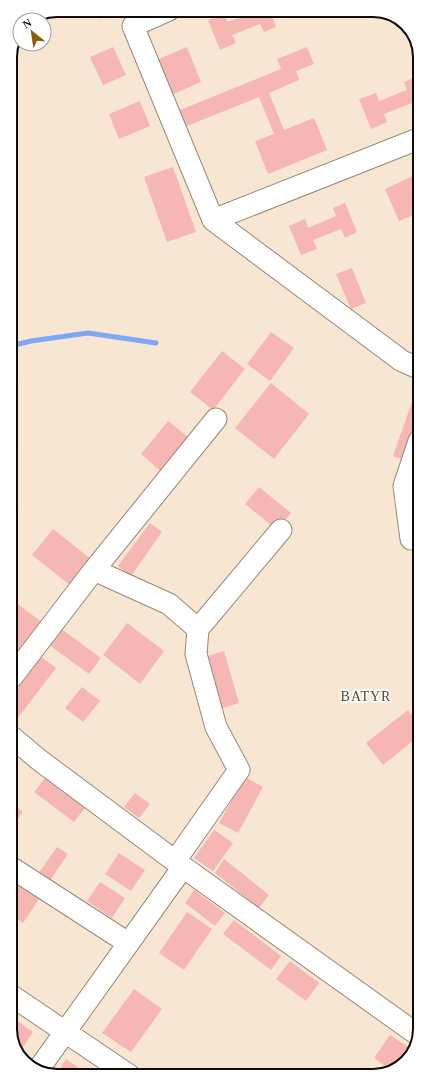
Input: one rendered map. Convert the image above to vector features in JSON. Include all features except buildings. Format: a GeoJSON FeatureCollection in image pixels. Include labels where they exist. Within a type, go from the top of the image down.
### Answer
{"type":"FeatureCollection","features":[{"type":"Feature","properties":{"kind":"street"},"geometry":{"type":"LineString","coordinates":[[153,17],[133,26],[213,220],[402,361],[413,366]]}},
{"type":"Feature","properties":{"kind":"street"},"geometry":{"type":"LineString","coordinates":[[213,220],[413,141]]}},
{"type":"Feature","properties":{"kind":"street"},"geometry":{"type":"LineString","coordinates":[[17,670],[94,570],[216,418]]}},
{"type":"Feature","properties":{"kind":"street"},"geometry":{"type":"LineString","coordinates":[[411,539],[404,486],[413,459]]}},
{"type":"Feature","properties":{"kind":"street"},"geometry":{"type":"LineString","coordinates":[[41,1066],[66,1033],[128,943],[240,770],[216,727],[196,654],[198,629],[281,530]]}},
{"type":"Feature","properties":{"kind":"street"},"geometry":{"type":"LineString","coordinates":[[94,570],[169,604],[198,629]]}},
{"type":"Feature","properties":{"kind":"street"},"geometry":{"type":"LineString","coordinates":[[17,741],[38,759],[179,864],[413,1030]]}},
{"type":"Feature","properties":{"kind":"street"},"geometry":{"type":"LineString","coordinates":[[17,871],[128,943]]}},
{"type":"Feature","properties":{"kind":"street"},"geometry":{"type":"LineString","coordinates":[[17,999],[120,1069]]}},
{"type":"Feature","properties":{"kind":"waterway"},"geometry":{"type":"LineString","coordinates":[[17,344],[31,341],[88,333],[156,343]]}},
{"type":"Feature","properties":{"kind":"district","name":"BATYR"},"geometry":{"type":"Point","coordinates":[366,696]}}]}
